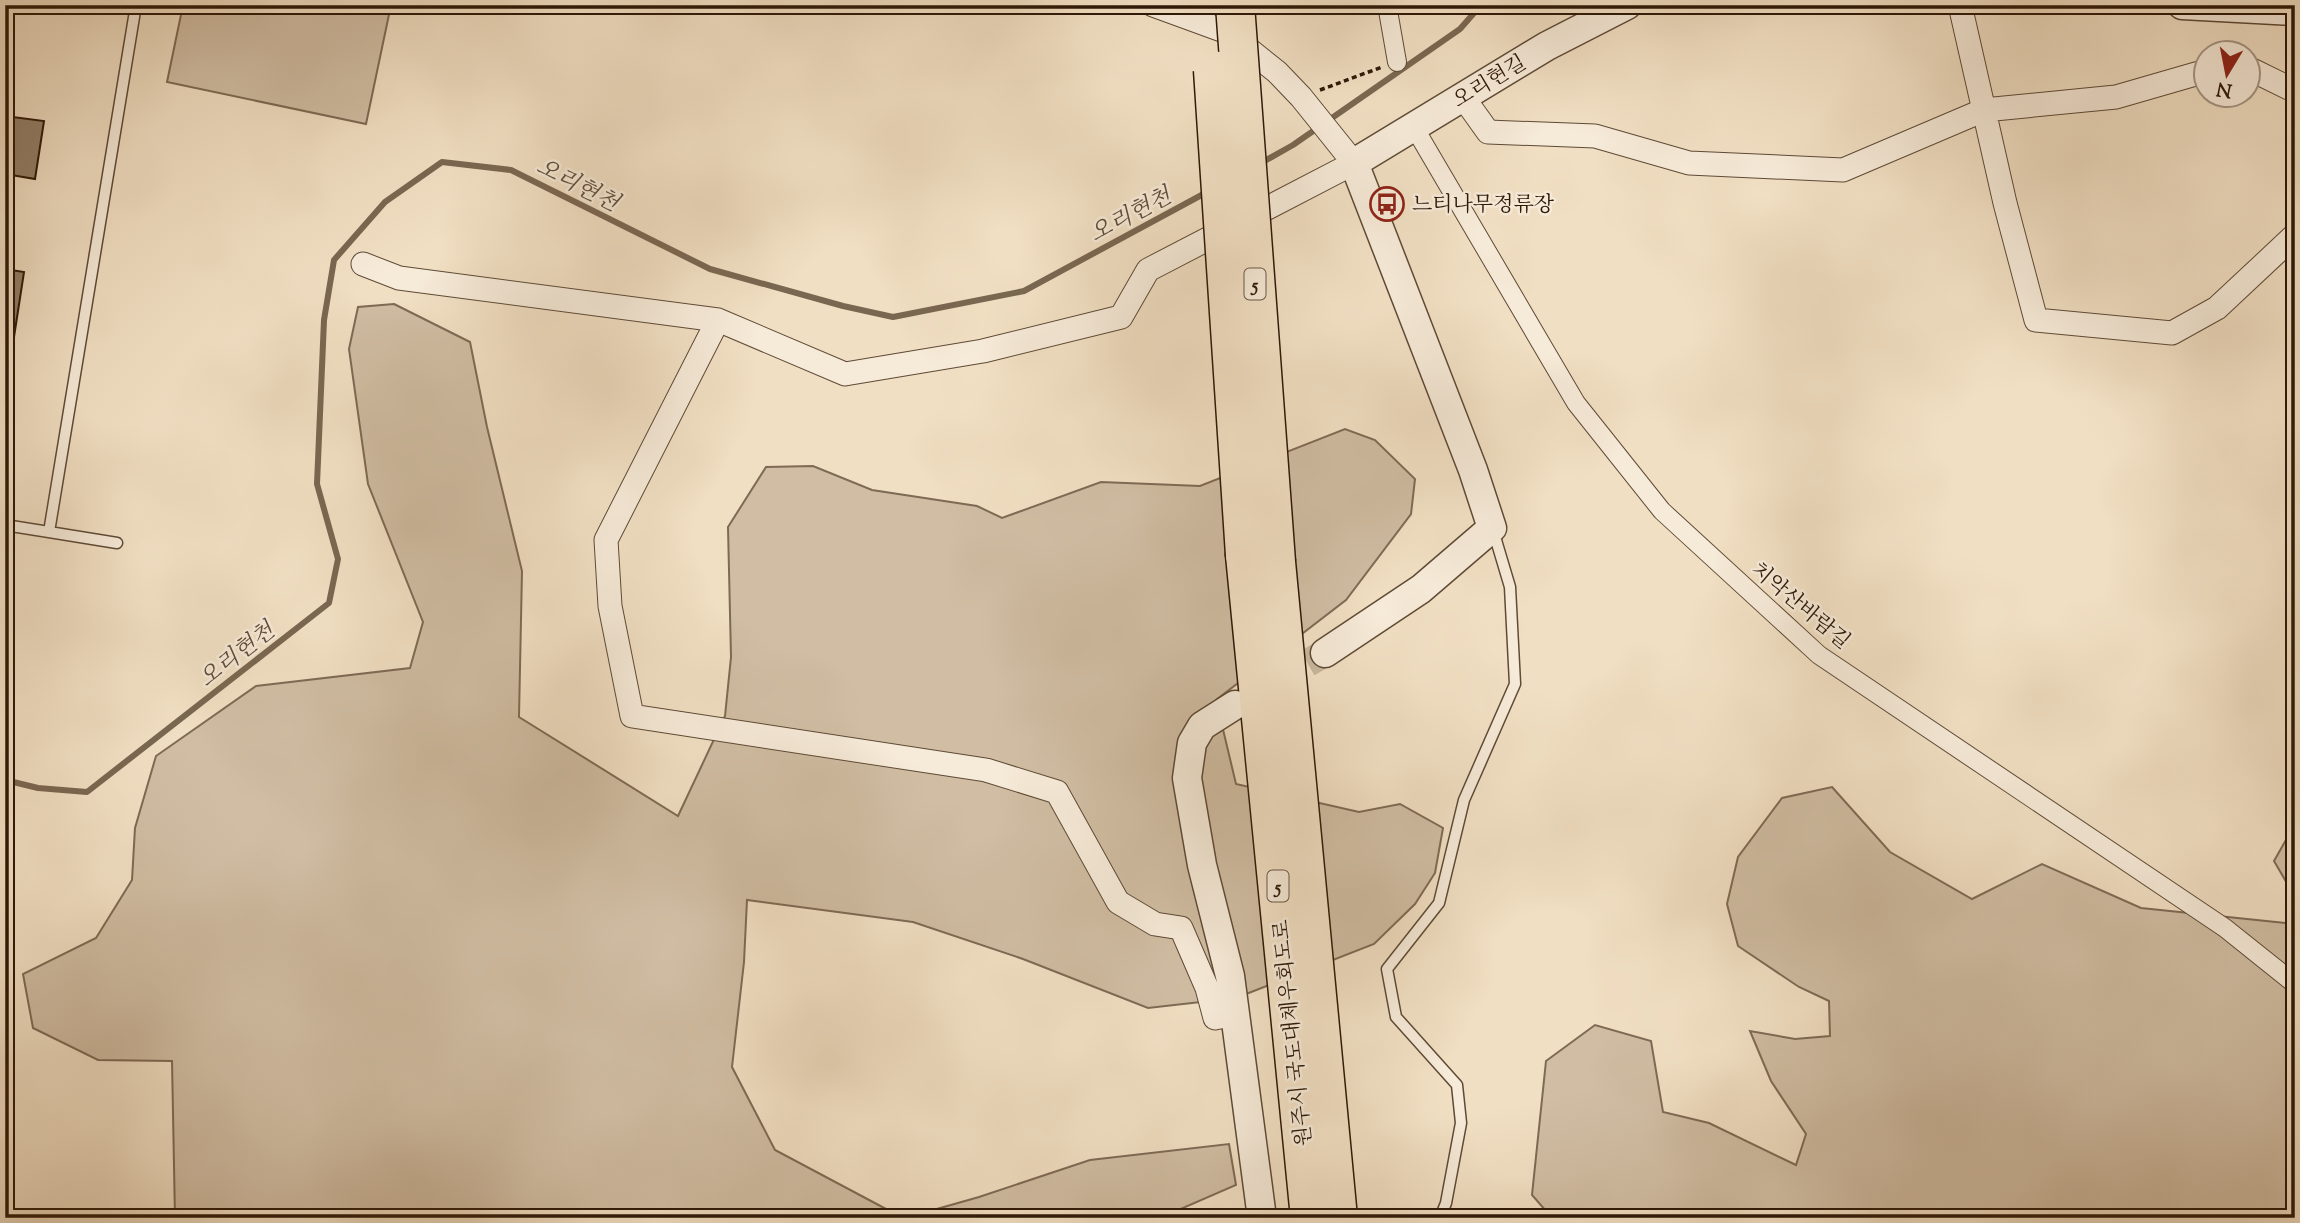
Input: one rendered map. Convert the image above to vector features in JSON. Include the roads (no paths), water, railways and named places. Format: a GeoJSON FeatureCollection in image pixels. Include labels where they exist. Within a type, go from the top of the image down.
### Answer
{"type":"FeatureCollection","features":[{"type":"Feature","properties":{"kind":"highway","name":"5"},"geometry":{"type":"LineString","coordinates":[[1224,14],[1261,559]]}},
{"type":"Feature","properties":{"kind":"highway","name":"원주시 국도대체우회도로"},"geometry":{"type":"LineString","coordinates":[[1261,559],[1310,1218]]}},
{"type":"Feature","properties":{"kind":"highway","name":"원주시 국도대체우회도로"},"geometry":{"type":"LineString","coordinates":[[1261,559],[1338,1218]]}},
{"type":"Feature","properties":{"kind":"street"},"geometry":{"type":"LineString","coordinates":[[1153,5],[1224,14],[1304,99],[1346,154],[1474,471],[1492,528],[1421,589],[1325,653]]}},
{"type":"Feature","properties":{"kind":"street"},"geometry":{"type":"LineString","coordinates":[[1387,5],[1397,62]]}},
{"type":"Feature","properties":{"kind":"street","name":"오리현길"},"geometry":{"type":"LineString","coordinates":[[1346,154],[1414,127],[1547,46],[1627,5]]}},
{"type":"Feature","properties":{"kind":"street"},"geometry":{"type":"LineString","coordinates":[[1960,5],[2035,320],[2172,333],[2217,308],[2295,235]]}},
{"type":"Feature","properties":{"kind":"street"},"geometry":{"type":"LineString","coordinates":[[2182,5],[2295,11]]}},
{"type":"Feature","properties":{"kind":"street"},"geometry":{"type":"LineString","coordinates":[[1463,97],[1488,132],[1595,136],[1689,163],[1843,170],[1984,110],[2116,97],[2192,75]]}},
{"type":"Feature","properties":{"kind":"street"},"geometry":{"type":"LineString","coordinates":[[2262,75],[2295,91]]}},
{"type":"Feature","properties":{"kind":"street","name":"치악산바람길"},"geometry":{"type":"LineString","coordinates":[[1414,127],[1576,403],[1671,519],[1819,654],[2225,928],[2295,985]]}},
{"type":"Feature","properties":{"kind":"street"},"geometry":{"type":"LineString","coordinates":[[363,264],[399,278],[718,320],[845,374],[983,351],[1121,317],[1148,270],[1346,154]]}},
{"type":"Feature","properties":{"kind":"street"},"geometry":{"type":"LineString","coordinates":[[718,320],[606,540],[610,606],[632,716],[986,770],[1057,792],[1118,902],[1155,924],[1181,928],[1207,988],[1215,1018],[1236,1014]]}},
{"type":"Feature","properties":{"kind":"street"},"geometry":{"type":"LineString","coordinates":[[1235,705],[1202,726],[1192,743],[1187,778],[1202,865],[1230,976],[1262,1218]]}},
{"type":"Feature","properties":{"kind":"lane"},"geometry":{"type":"LineString","coordinates":[[49,532],[136,5]]}},
{"type":"Feature","properties":{"kind":"lane"},"geometry":{"type":"LineString","coordinates":[[1224,14],[1242,5]]}},
{"type":"Feature","properties":{"kind":"lane"},"geometry":{"type":"LineString","coordinates":[[5,525],[117,543]]}},
{"type":"Feature","properties":{"kind":"lane"},"geometry":{"type":"LineString","coordinates":[[1440,1218],[1446,1203],[1461,1124],[1457,1085],[1396,1017],[1387,969],[1439,903],[1464,800],[1515,684],[1510,587],[1492,528]]}},
{"type":"Feature","properties":{"kind":"waterway","name":"오리현천"},"geometry":{"type":"LineString","coordinates":[[1261,163],[1293,145],[1460,29],[1481,5]]}},
{"type":"Feature","properties":{"kind":"waterway","name":"오리현천"},"geometry":{"type":"LineString","coordinates":[[5,780],[38,788],[87,792],[329,603],[338,559],[317,484],[324,320],[334,260],[385,202],[442,162],[511,170],[710,269],[893,317],[1024,291],[1209,191]]}},
{"type":"Feature","properties":{"kind":"tunnel"},"geometry":{"type":"LineString","coordinates":[[1271,684],[1325,653]]}},
{"type":"Feature","properties":{"kind":"place","name":"느티나무정류장"},"geometry":{"type":"Point","coordinates":[1387,204]}}]}
